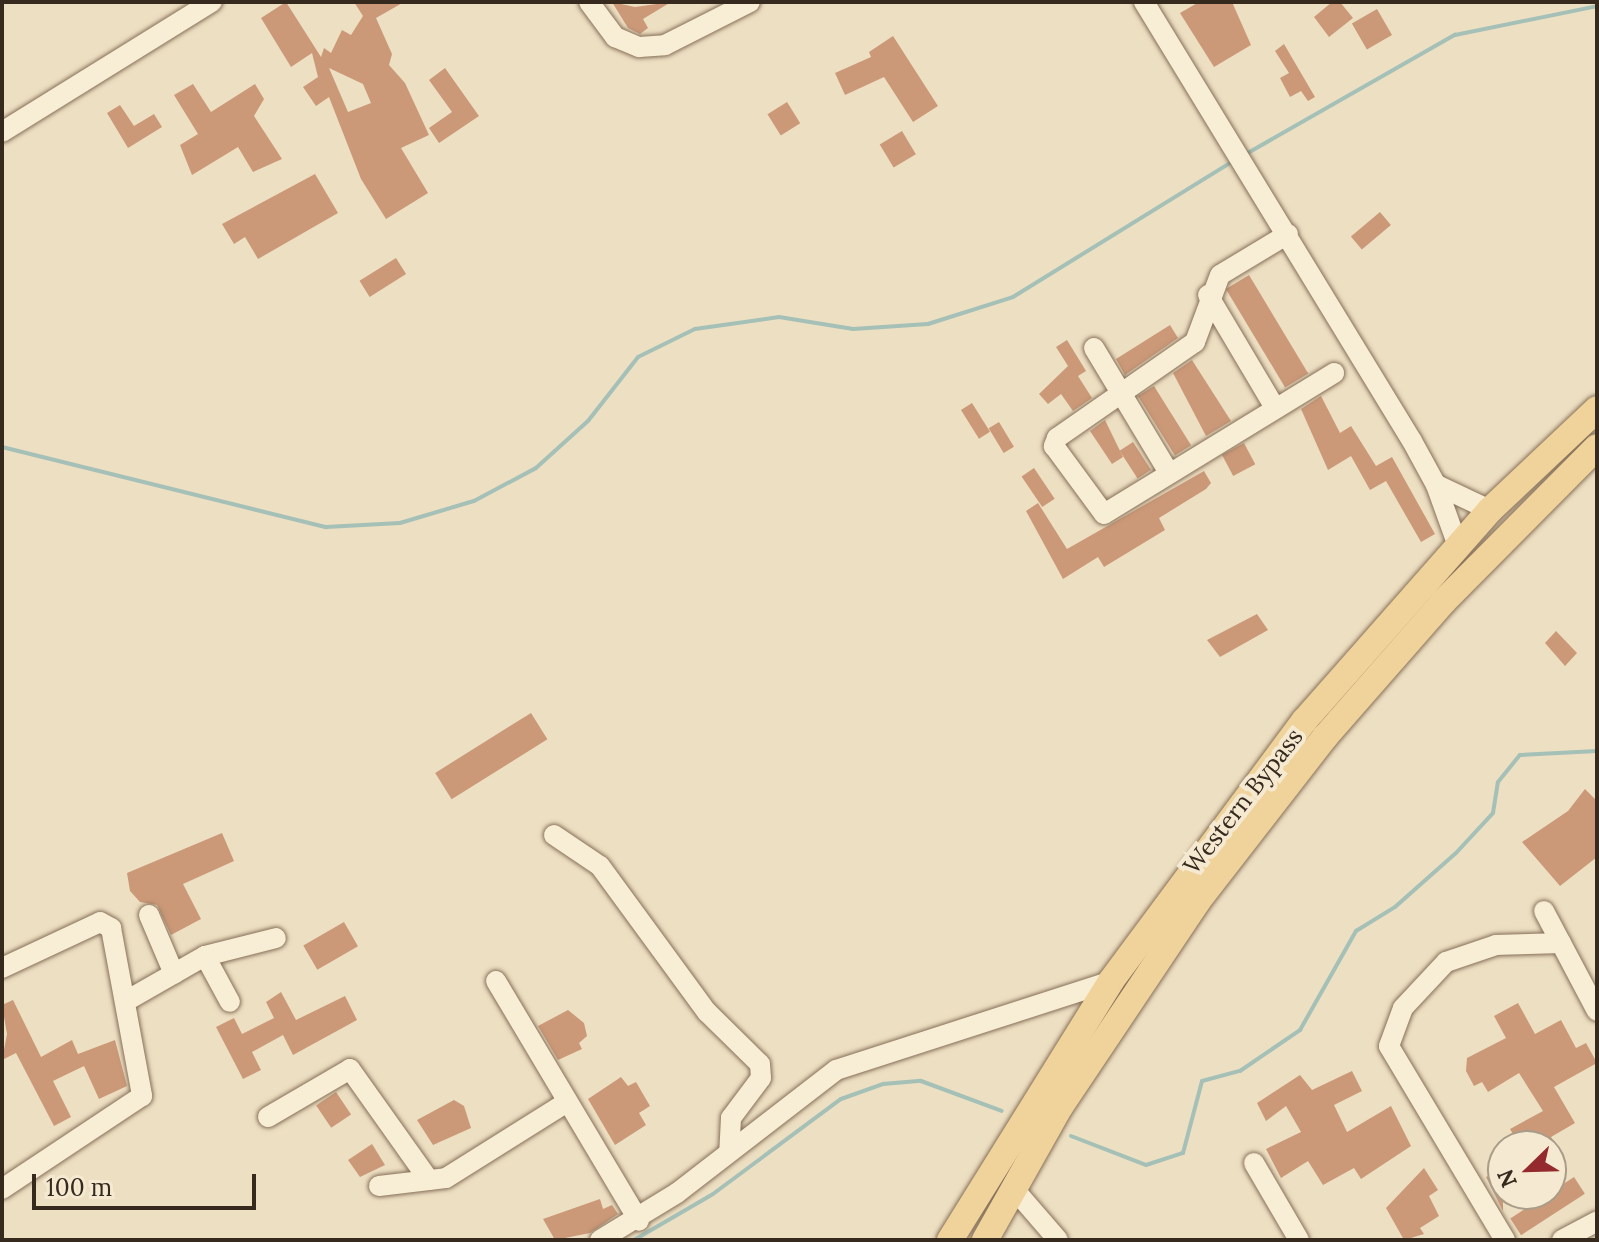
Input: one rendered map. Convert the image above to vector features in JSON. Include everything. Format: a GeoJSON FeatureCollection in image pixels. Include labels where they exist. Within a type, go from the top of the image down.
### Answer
{"type":"FeatureCollection","features":[{"type":"Feature","properties":{"kind":"main road","name":"Western Bypass"},"geometry":{"type":"LineString","coordinates":[[950,1240],[1111,981],[1305,720],[1490,510],[1597,409]]}},
{"type":"Feature","properties":{"kind":"main road","name":"Western Bypass"},"geometry":{"type":"LineString","coordinates":[[985,1240],[1060,1107],[1197,902],[1325,737],[1497,542],[1597,447]]}},
{"type":"Feature","properties":{"kind":"street"},"geometry":{"type":"LineString","coordinates":[[2,132],[212,2]]}},
{"type":"Feature","properties":{"kind":"street"},"geometry":{"type":"LineString","coordinates":[[589,2],[615,37],[639,47],[665,45],[750,2]]}},
{"type":"Feature","properties":{"kind":"street"},"geometry":{"type":"LineString","coordinates":[[1153,5],[1436,485],[1458,546]]}},
{"type":"Feature","properties":{"kind":"street"},"geometry":{"type":"LineString","coordinates":[[1288,234],[1220,275],[1208,295],[1201,336],[1124,395],[1057,438],[1057,451],[1104,514],[1334,373]]}},
{"type":"Feature","properties":{"kind":"street"},"geometry":{"type":"LineString","coordinates":[[1208,295],[1275,408]]}},
{"type":"Feature","properties":{"kind":"street"},"geometry":{"type":"LineString","coordinates":[[1094,348],[1169,473]]}},
{"type":"Feature","properties":{"kind":"street"},"geometry":{"type":"LineString","coordinates":[[1436,485],[1490,510]]}},
{"type":"Feature","properties":{"kind":"street"},"geometry":{"type":"LineString","coordinates":[[554,835],[600,866],[707,1012],[760,1064],[761,1078],[731,1118],[729,1152]]}},
{"type":"Feature","properties":{"kind":"street"},"geometry":{"type":"LineString","coordinates":[[1544,911],[1597,1011]]}},
{"type":"Feature","properties":{"kind":"street"},"geometry":{"type":"LineString","coordinates":[[149,915],[174,974]]}},
{"type":"Feature","properties":{"kind":"street"},"geometry":{"type":"LineString","coordinates":[[2,968],[106,923],[115,934],[140,1101],[2,1189]]}},
{"type":"Feature","properties":{"kind":"street"},"geometry":{"type":"LineString","coordinates":[[126,1001],[205,956],[276,938]]}},
{"type":"Feature","properties":{"kind":"street"},"geometry":{"type":"LineString","coordinates":[[1504,1240],[1389,1046],[1403,1008],[1446,962],[1496,945],[1561,943]]}},
{"type":"Feature","properties":{"kind":"street"},"geometry":{"type":"LineString","coordinates":[[205,956],[230,1002]]}},
{"type":"Feature","properties":{"kind":"street"},"geometry":{"type":"LineString","coordinates":[[496,981],[639,1221]]}},
{"type":"Feature","properties":{"kind":"street"},"geometry":{"type":"LineString","coordinates":[[600,1240],[639,1221],[836,1070],[1111,981]]}},
{"type":"Feature","properties":{"kind":"street"},"geometry":{"type":"LineString","coordinates":[[268,1117],[350,1069],[429,1180]]}},
{"type":"Feature","properties":{"kind":"street"},"geometry":{"type":"LineString","coordinates":[[379,1186],[446,1178],[567,1102]]}},
{"type":"Feature","properties":{"kind":"street"},"geometry":{"type":"LineString","coordinates":[[1254,1163],[1299,1240]]}},
{"type":"Feature","properties":{"kind":"street"},"geometry":{"type":"LineString","coordinates":[[1014,1189],[1058,1240]]}},
{"type":"Feature","properties":{"kind":"street"},"geometry":{"type":"LineString","coordinates":[[1562,1240],[1597,1221]]}},
{"type":"Feature","properties":{"kind":"building"},"geometry":{"type":"Polygon","coordinates":[[[286,2],[321,57],[324,48],[331,53],[342,30],[351,35],[363,16],[354,2],[404,2],[376,18],[392,54],[389,65],[405,83],[429,135],[401,148],[428,193],[386,219],[361,179],[329,97],[316,106],[303,87],[318,77],[312,53],[291,67],[261,18],[286,2]],[[329,68],[348,112],[371,103],[363,84],[329,68]]]}},
{"type":"Feature","properties":{"kind":"building"},"geometry":{"type":"Polygon","coordinates":[[[612,2],[635,7],[671,2],[643,19],[648,28],[640,34],[628,28],[612,2]]]}},
{"type":"Feature","properties":{"kind":"building"},"geometry":{"type":"Polygon","coordinates":[[[1199,2],[1232,2],[1251,45],[1214,67],[1180,13],[1199,2]]]}},
{"type":"Feature","properties":{"kind":"building"},"geometry":{"type":"Polygon","coordinates":[[[1332,2],[1340,2],[1353,18],[1329,37],[1314,17],[1332,2]]]}},
{"type":"Feature","properties":{"kind":"building"},"geometry":{"type":"Polygon","coordinates":[[[1377,9],[1392,35],[1367,49],[1352,24],[1377,9]]]}},
{"type":"Feature","properties":{"kind":"building"},"geometry":{"type":"Polygon","coordinates":[[[893,36],[938,106],[913,122],[884,77],[845,95],[835,73],[871,57],[869,52],[893,36]]]}},
{"type":"Feature","properties":{"kind":"building"},"geometry":{"type":"Polygon","coordinates":[[[1284,44],[1315,97],[1308,101],[1301,91],[1290,97],[1280,78],[1289,73],[1275,51],[1284,44]]]}},
{"type":"Feature","properties":{"kind":"building"},"geometry":{"type":"Polygon","coordinates":[[[445,68],[479,116],[439,143],[429,128],[452,112],[429,80],[445,68]]]}},
{"type":"Feature","properties":{"kind":"building"},"geometry":{"type":"Polygon","coordinates":[[[193,84],[211,112],[255,84],[264,99],[254,116],[282,159],[253,172],[238,147],[192,175],[180,145],[198,134],[174,95],[193,84]]]}},
{"type":"Feature","properties":{"kind":"building"},"geometry":{"type":"Polygon","coordinates":[[[787,102],[800,123],[781,135],[767,114],[787,102]]]}},
{"type":"Feature","properties":{"kind":"building"},"geometry":{"type":"Polygon","coordinates":[[[120,105],[134,126],[154,114],[162,127],[128,148],[107,113],[120,105]]]}},
{"type":"Feature","properties":{"kind":"building"},"geometry":{"type":"Polygon","coordinates":[[[902,131],[916,154],[894,168],[880,144],[902,131]]]}},
{"type":"Feature","properties":{"kind":"building"},"geometry":{"type":"Polygon","coordinates":[[[315,174],[338,213],[258,259],[245,237],[234,244],[222,224],[315,174]]]}},
{"type":"Feature","properties":{"kind":"building"},"geometry":{"type":"Polygon","coordinates":[[[1380,212],[1391,225],[1362,249],[1351,236],[1380,212]]]}},
{"type":"Feature","properties":{"kind":"building"},"geometry":{"type":"Polygon","coordinates":[[[396,258],[406,274],[370,297],[360,281],[396,258]]]}},
{"type":"Feature","properties":{"kind":"building"},"geometry":{"type":"Polygon","coordinates":[[[1249,275],[1308,374],[1285,387],[1226,289],[1249,275]]]}},
{"type":"Feature","properties":{"kind":"building"},"geometry":{"type":"Polygon","coordinates":[[[1170,325],[1178,338],[1125,375],[1116,359],[1170,325]]]}},
{"type":"Feature","properties":{"kind":"building"},"geometry":{"type":"Polygon","coordinates":[[[1067,340],[1086,371],[1078,376],[1092,398],[1073,411],[1061,394],[1048,404],[1039,394],[1068,366],[1056,347],[1067,340]]]}},
{"type":"Feature","properties":{"kind":"building"},"geometry":{"type":"Polygon","coordinates":[[[1192,360],[1231,421],[1206,436],[1173,373],[1192,360]]]}},
{"type":"Feature","properties":{"kind":"building"},"geometry":{"type":"Polygon","coordinates":[[[1154,386],[1191,445],[1175,455],[1138,396],[1154,386]]]}},
{"type":"Feature","properties":{"kind":"building"},"geometry":{"type":"Polygon","coordinates":[[[1321,396],[1340,433],[1351,426],[1376,466],[1392,457],[1435,534],[1421,542],[1386,481],[1370,490],[1351,456],[1328,470],[1301,409],[1321,396]]]}},
{"type":"Feature","properties":{"kind":"building"},"geometry":{"type":"Polygon","coordinates":[[[972,403],[990,432],[979,439],[961,410],[972,403]]]}},
{"type":"Feature","properties":{"kind":"building"},"geometry":{"type":"Polygon","coordinates":[[[1105,420],[1123,457],[1112,464],[1090,431],[1105,420]]]}},
{"type":"Feature","properties":{"kind":"building"},"geometry":{"type":"Polygon","coordinates":[[[999,422],[1014,447],[1004,453],[989,428],[999,422]]]}},
{"type":"Feature","properties":{"kind":"building"},"geometry":{"type":"Polygon","coordinates":[[[1133,442],[1151,470],[1138,478],[1120,451],[1133,442]]]}},
{"type":"Feature","properties":{"kind":"building"},"geometry":{"type":"Polygon","coordinates":[[[1244,443],[1255,464],[1233,476],[1222,455],[1244,443]]]}},
{"type":"Feature","properties":{"kind":"building"},"geometry":{"type":"Polygon","coordinates":[[[1034,468],[1055,499],[1042,507],[1022,476],[1034,468]]]}},
{"type":"Feature","properties":{"kind":"building"},"geometry":{"type":"Polygon","coordinates":[[[1204,471],[1211,483],[1159,518],[1165,530],[1104,567],[1098,557],[1063,579],[1026,511],[1038,503],[1067,549],[1204,471]]]}},
{"type":"Feature","properties":{"kind":"building"},"geometry":{"type":"Polygon","coordinates":[[[1257,614],[1268,630],[1220,657],[1207,640],[1257,614]]]}},
{"type":"Feature","properties":{"kind":"building"},"geometry":{"type":"Polygon","coordinates":[[[1556,631],[1577,653],[1565,666],[1545,643],[1556,631]]]}},
{"type":"Feature","properties":{"kind":"building"},"geometry":{"type":"Polygon","coordinates":[[[531,713],[547,739],[452,799],[435,773],[531,713]]]}},
{"type":"Feature","properties":{"kind":"building"},"geometry":{"type":"Polygon","coordinates":[[[1585,789],[1597,801],[1597,857],[1560,886],[1522,842],[1568,811],[1585,789]]]}},
{"type":"Feature","properties":{"kind":"building"},"geometry":{"type":"Polygon","coordinates":[[[222,833],[234,861],[183,884],[201,919],[171,935],[157,905],[140,902],[130,891],[127,873],[222,833]]]}},
{"type":"Feature","properties":{"kind":"building"},"geometry":{"type":"Polygon","coordinates":[[[344,922],[358,946],[317,970],[303,946],[344,922]]]}},
{"type":"Feature","properties":{"kind":"building"},"geometry":{"type":"Polygon","coordinates":[[[281,992],[296,1020],[345,996],[357,1020],[293,1055],[283,1035],[252,1052],[261,1070],[243,1079],[216,1027],[234,1018],[242,1034],[274,1018],[266,1002],[281,992]]]}},
{"type":"Feature","properties":{"kind":"building"},"geometry":{"type":"Polygon","coordinates":[[[13,1000],[41,1057],[72,1040],[78,1054],[115,1040],[127,1086],[99,1099],[84,1066],[53,1081],[71,1117],[54,1126],[16,1053],[2,1060],[7,1034],[2,1005],[13,1000]]]}},
{"type":"Feature","properties":{"kind":"building"},"geometry":{"type":"Polygon","coordinates":[[[1518,1003],[1535,1034],[1561,1020],[1576,1048],[1586,1043],[1597,1063],[1554,1087],[1575,1123],[1563,1130],[1511,1130],[1543,1111],[1519,1073],[1488,1092],[1482,1082],[1474,1086],[1466,1071],[1467,1058],[1506,1038],[1494,1016],[1518,1003]]]}},
{"type":"Feature","properties":{"kind":"building"},"geometry":{"type":"Polygon","coordinates":[[[568,1010],[584,1023],[587,1036],[579,1043],[582,1049],[558,1060],[538,1026],[568,1010]]]}},
{"type":"Feature","properties":{"kind":"building"},"geometry":{"type":"Polygon","coordinates":[[[1352,1071],[1362,1091],[1334,1105],[1347,1132],[1391,1106],[1411,1146],[1361,1179],[1354,1168],[1323,1185],[1308,1161],[1281,1178],[1266,1149],[1301,1132],[1286,1106],[1266,1121],[1257,1103],[1300,1075],[1312,1090],[1352,1071]]]}},
{"type":"Feature","properties":{"kind":"building"},"geometry":{"type":"Polygon","coordinates":[[[621,1077],[628,1086],[636,1082],[650,1106],[639,1113],[646,1125],[615,1145],[588,1099],[621,1077]]]}},
{"type":"Feature","properties":{"kind":"building"},"geometry":{"type":"Polygon","coordinates":[[[336,1092],[351,1114],[331,1128],[316,1105],[336,1092]]]}},
{"type":"Feature","properties":{"kind":"building"},"geometry":{"type":"Polygon","coordinates":[[[454,1100],[464,1106],[471,1128],[433,1145],[417,1120],[454,1100]]]}},
{"type":"Feature","properties":{"kind":"building"},"geometry":{"type":"Polygon","coordinates":[[[372,1144],[385,1165],[360,1177],[348,1160],[372,1144]]]}},
{"type":"Feature","properties":{"kind":"building"},"geometry":{"type":"Polygon","coordinates":[[[1424,1168],[1438,1190],[1429,1196],[1439,1216],[1420,1228],[1424,1234],[1404,1240],[1386,1208],[1424,1168]]]}},
{"type":"Feature","properties":{"kind":"building"},"geometry":{"type":"Polygon","coordinates":[[[1574,1177],[1585,1194],[1567,1205],[1567,1182],[1574,1177]]]}},
{"type":"Feature","properties":{"kind":"building"},"geometry":{"type":"Polygon","coordinates":[[[600,1199],[603,1209],[612,1205],[618,1214],[590,1233],[555,1240],[543,1219],[600,1199]]]}},
{"type":"Feature","properties":{"kind":"building"},"geometry":{"type":"Polygon","coordinates":[[[1523,1210],[1560,1210],[1521,1235],[1510,1218],[1523,1210]]]}},
{"type":"Feature","properties":{"kind":"waterway"},"geometry":{"type":"LineString","coordinates":[[1246,154],[1455,35],[1597,6]]}},
{"type":"Feature","properties":{"kind":"waterway"},"geometry":{"type":"LineString","coordinates":[[2,447],[326,527],[400,523],[474,501],[536,468],[588,421],[638,357],[695,329],[779,317],[853,329],[928,324],[1013,297],[1235,160]]}},
{"type":"Feature","properties":{"kind":"waterway"},"geometry":{"type":"LineString","coordinates":[[1071,1136],[1146,1165],[1183,1153],[1202,1081],[1240,1071],[1300,1030],[1356,931],[1395,907],[1456,853],[1493,813],[1498,782],[1520,755],[1597,751]]}},
{"type":"Feature","properties":{"kind":"waterway"},"geometry":{"type":"LineString","coordinates":[[634,1240],[713,1194],[841,1099],[883,1084],[921,1081],[1002,1111]]}}]}
